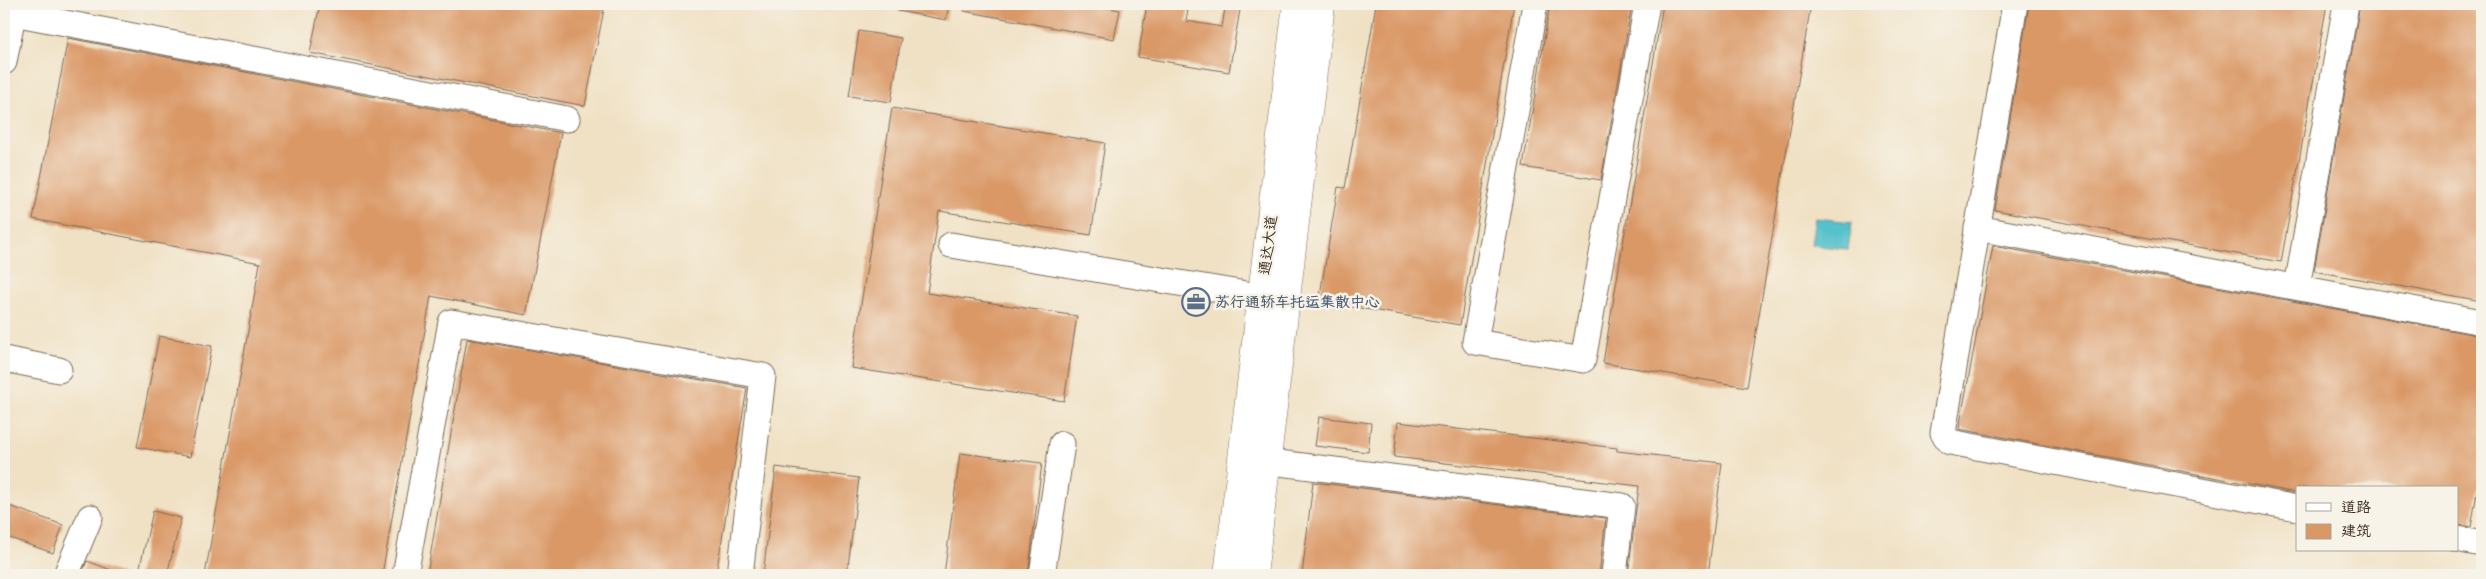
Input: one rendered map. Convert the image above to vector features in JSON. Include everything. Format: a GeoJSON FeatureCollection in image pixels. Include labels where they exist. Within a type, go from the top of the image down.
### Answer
{"type":"FeatureCollection","features":[{"type":"Feature","properties":{"kind":"main road","name":"通达大道"},"geometry":{"type":"LineString","coordinates":[[1274,299],[1297,4]]}},
{"type":"Feature","properties":{"kind":"main road","name":"通达大道"},"geometry":{"type":"LineString","coordinates":[[1228,575],[1254,459],[1274,299],[1321,4]]}},
{"type":"Feature","properties":{"kind":"main road","name":"通达大道"},"geometry":{"type":"LineString","coordinates":[[1253,575],[1254,459]]}},
{"type":"Feature","properties":{"kind":"street"},"geometry":{"type":"LineString","coordinates":[[1535,4],[1475,342],[1583,360],[1647,4]]}},
{"type":"Feature","properties":{"kind":"street"},"geometry":{"type":"LineString","coordinates":[[2014,4],[1943,433],[1950,442],[2296,508]]}},
{"type":"Feature","properties":{"kind":"street"},"geometry":{"type":"LineString","coordinates":[[2297,287],[2346,4]]}},
{"type":"Feature","properties":{"kind":"street"},"geometry":{"type":"LineString","coordinates":[[4,62],[14,8],[567,118]]}},
{"type":"Feature","properties":{"kind":"street"},"geometry":{"type":"LineString","coordinates":[[1977,228],[2482,322]]}},
{"type":"Feature","properties":{"kind":"street"},"geometry":{"type":"LineString","coordinates":[[951,245],[1274,299]]}},
{"type":"Feature","properties":{"kind":"street"},"geometry":{"type":"LineString","coordinates":[[405,575],[451,322],[763,376],[740,575]]}},
{"type":"Feature","properties":{"kind":"street"},"geometry":{"type":"LineString","coordinates":[[4,359],[59,370]]}},
{"type":"Feature","properties":{"kind":"street"},"geometry":{"type":"LineString","coordinates":[[1042,575],[1062,444]]}},
{"type":"Feature","properties":{"kind":"street"},"geometry":{"type":"LineString","coordinates":[[1254,459],[1622,506],[1614,575]]}},
{"type":"Feature","properties":{"kind":"street"},"geometry":{"type":"LineString","coordinates":[[66,575],[90,517]]}},
{"type":"Feature","properties":{"kind":"street"},"geometry":{"type":"LineString","coordinates":[[2458,539],[2480,544],[2482,541]]}},
{"type":"Feature","properties":{"kind":"water"},"geometry":{"type":"Polygon","coordinates":[[[1815,218],[1852,222],[1848,249],[1811,245],[1815,218]]]}},
{"type":"Feature","properties":{"kind":"building"},"geometry":{"type":"Polygon","coordinates":[[[320,4],[605,4],[585,106],[310,53],[320,4]]]}},
{"type":"Feature","properties":{"kind":"building"},"geometry":{"type":"Polygon","coordinates":[[[899,4],[949,4],[946,20],[898,11],[899,4]]]}},
{"type":"Feature","properties":{"kind":"building"},"geometry":{"type":"Polygon","coordinates":[[[965,4],[1087,4],[1120,10],[1114,39],[964,11],[965,4]]]}},
{"type":"Feature","properties":{"kind":"building"},"geometry":{"type":"Polygon","coordinates":[[[1147,4],[1189,4],[1186,21],[1222,27],[1225,8],[1240,10],[1229,72],[1138,57],[1147,4]]]}},
{"type":"Feature","properties":{"kind":"building"},"geometry":{"type":"Polygon","coordinates":[[[1376,4],[1514,4],[1460,325],[1319,301],[1338,187],[1345,188],[1376,4]]]}},
{"type":"Feature","properties":{"kind":"building"},"geometry":{"type":"Polygon","coordinates":[[[1550,4],[1632,4],[1601,180],[1523,167],[1550,4]]]}},
{"type":"Feature","properties":{"kind":"building"},"geometry":{"type":"Polygon","coordinates":[[[1663,4],[1811,4],[1747,387],[1603,363],[1663,4]]]}},
{"type":"Feature","properties":{"kind":"building"},"geometry":{"type":"Polygon","coordinates":[[[2029,4],[2327,4],[2281,262],[1995,210],[2029,4]]]}},
{"type":"Feature","properties":{"kind":"building"},"geometry":{"type":"Polygon","coordinates":[[[2360,4],[2482,4],[2482,301],[2314,271],[2360,4]]]}},
{"type":"Feature","properties":{"kind":"building"},"geometry":{"type":"Polygon","coordinates":[[[859,31],[901,38],[891,102],[849,96],[859,31]]]}},
{"type":"Feature","properties":{"kind":"building"},"geometry":{"type":"Polygon","coordinates":[[[68,38],[561,133],[526,315],[431,296],[382,575],[205,575],[260,263],[33,219],[68,38]]]}},
{"type":"Feature","properties":{"kind":"building"},"geometry":{"type":"Polygon","coordinates":[[[892,108],[1105,143],[1091,235],[939,211],[927,293],[1077,316],[1064,401],[851,368],[892,108]]]}},
{"type":"Feature","properties":{"kind":"building"},"geometry":{"type":"Polygon","coordinates":[[[1993,246],[2482,336],[2482,464],[2471,527],[2458,525],[2458,486],[2296,486],[2296,493],[1959,429],[1993,246]]]}},
{"type":"Feature","properties":{"kind":"building"},"geometry":{"type":"Polygon","coordinates":[[[159,336],[212,346],[190,457],[137,447],[159,336]]]}},
{"type":"Feature","properties":{"kind":"building"},"geometry":{"type":"Polygon","coordinates":[[[467,339],[747,388],[716,575],[427,575],[467,339]]]}},
{"type":"Feature","properties":{"kind":"building"},"geometry":{"type":"Polygon","coordinates":[[[1319,417],[1371,423],[1368,452],[1315,446],[1319,417]]]}},
{"type":"Feature","properties":{"kind":"building"},"geometry":{"type":"Polygon","coordinates":[[[1398,422],[1617,448],[1617,451],[1722,463],[1708,575],[1628,575],[1639,486],[1394,457],[1398,422]]]}},
{"type":"Feature","properties":{"kind":"building"},"geometry":{"type":"Polygon","coordinates":[[[960,453],[1042,463],[1028,575],[944,575],[960,453]]]}},
{"type":"Feature","properties":{"kind":"building"},"geometry":{"type":"Polygon","coordinates":[[[776,467],[859,478],[847,575],[763,575],[776,467]]]}},
{"type":"Feature","properties":{"kind":"building"},"geometry":{"type":"Polygon","coordinates":[[[1313,482],[1606,518],[1599,575],[1302,575],[1313,482]]]}},
{"type":"Feature","properties":{"kind":"building"},"geometry":{"type":"Polygon","coordinates":[[[4,504],[63,525],[53,553],[4,536],[4,504]]]}},
{"type":"Feature","properties":{"kind":"building"},"geometry":{"type":"Polygon","coordinates":[[[153,511],[181,518],[167,575],[138,575],[153,511]]]}},
{"type":"Feature","properties":{"kind":"building"},"geometry":{"type":"Polygon","coordinates":[[[87,561],[122,574],[122,575],[81,575],[87,561]]]}},
{"type":"Feature","properties":{"kind":"place","name":"苏行通轿车托运集散中心"},"geometry":{"type":"Point","coordinates":[1196,302]}}]}
